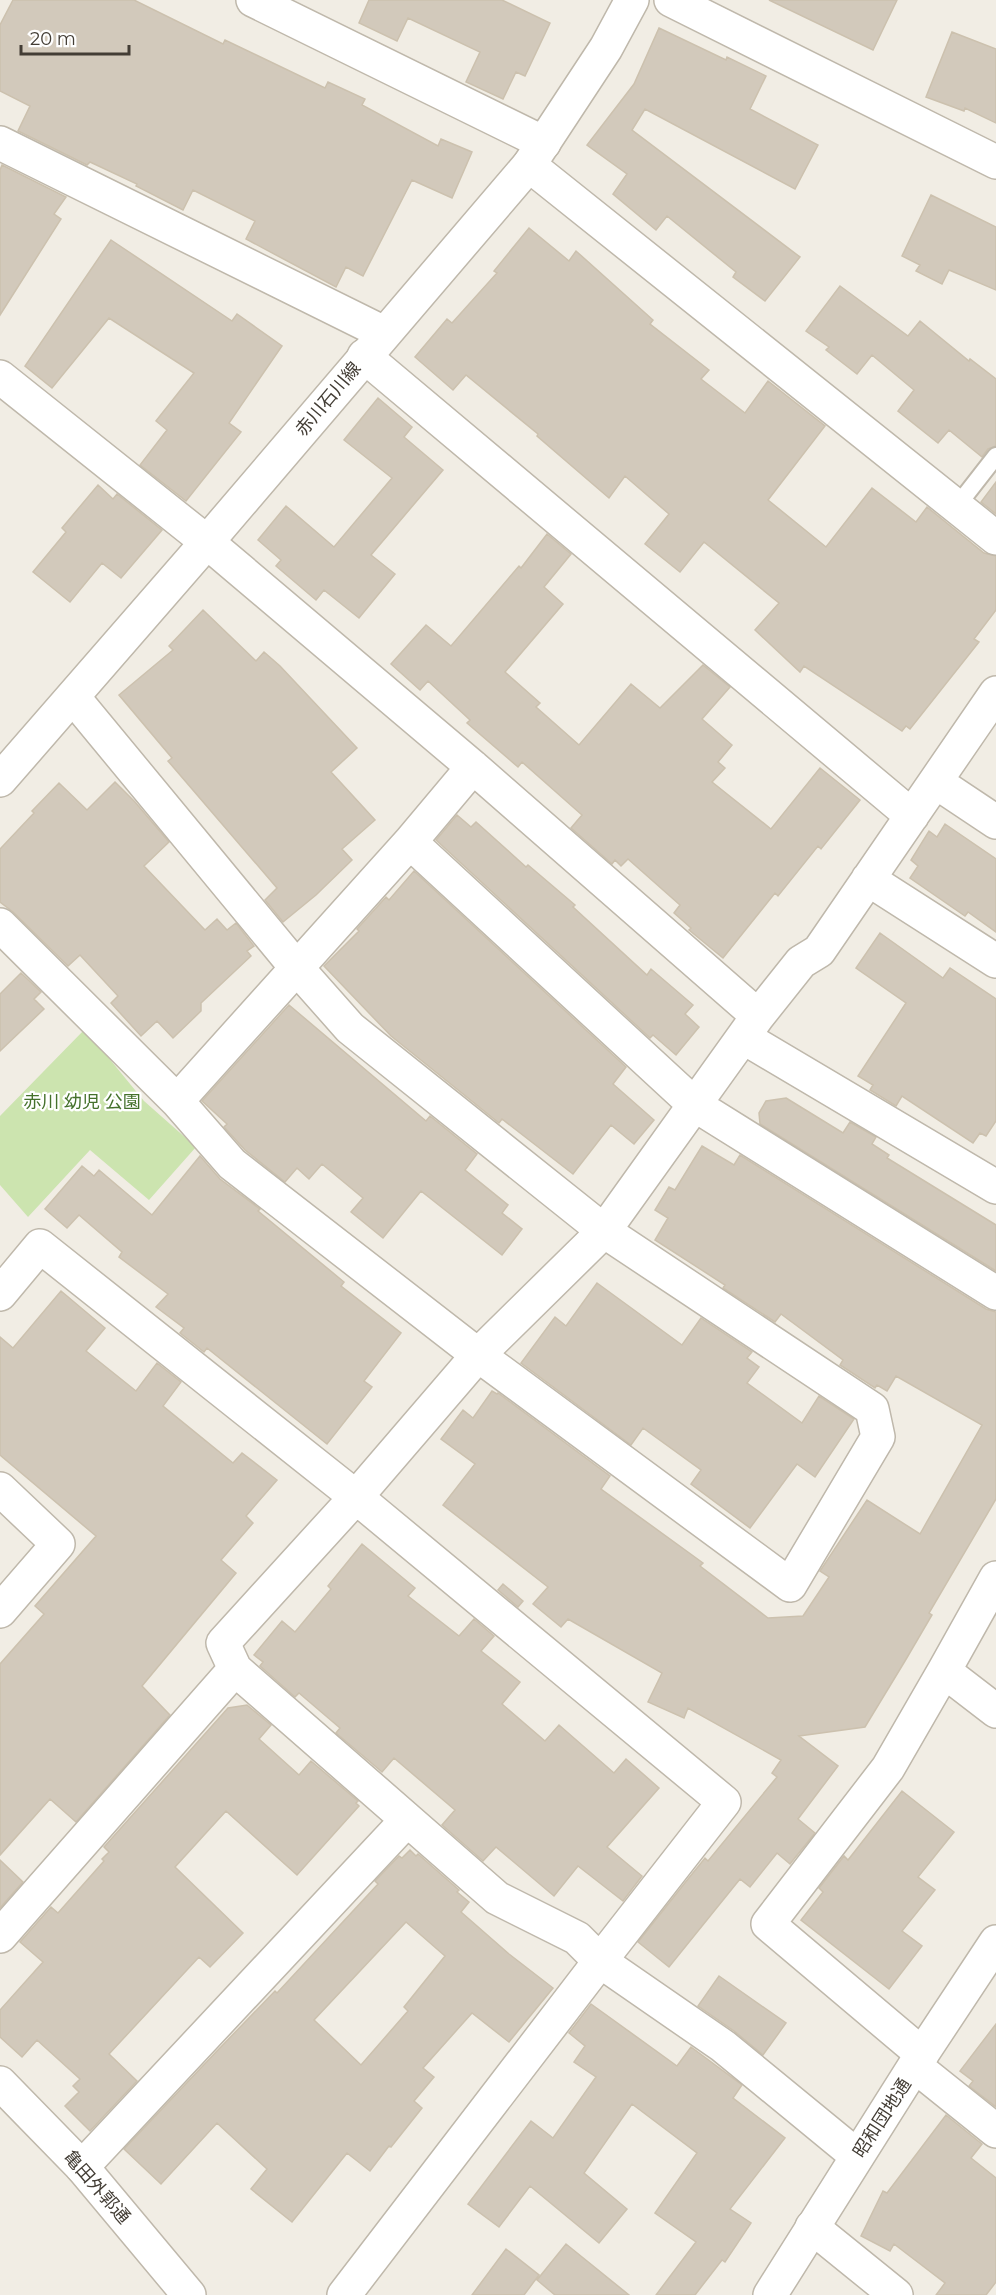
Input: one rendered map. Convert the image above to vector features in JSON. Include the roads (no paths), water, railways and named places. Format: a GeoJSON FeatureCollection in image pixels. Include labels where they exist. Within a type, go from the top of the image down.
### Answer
{"type":"FeatureCollection","features":[{"type":"Feature","properties":{"kind":"street"},"geometry":{"type":"LineString","coordinates":[[253,0],[537,154],[996,538]]}},
{"type":"Feature","properties":{"kind":"street","name":"赤川石川線"},"geometry":{"type":"LineString","coordinates":[[0,780],[207,542],[537,154],[606,48],[632,0]]}},
{"type":"Feature","properties":{"kind":"street"},"geometry":{"type":"LineString","coordinates":[[671,0],[996,162]]}},
{"type":"Feature","properties":{"kind":"street"},"geometry":{"type":"LineString","coordinates":[[0,143],[374,345],[912,816]]}},
{"type":"Feature","properties":{"kind":"street"},"geometry":{"type":"LineString","coordinates":[[0,377],[207,542],[473,766],[750,1027],[996,1186]]}},
{"type":"Feature","properties":{"kind":"street"},"geometry":{"type":"LineString","coordinates":[[857,2156],[723,2046],[600,1960],[576,1938],[497,1898],[406,1821],[235,1669],[223,1643],[356,1497],[478,1355],[604,1231],[750,1027],[801,962],[819,951],[996,693]]}},
{"type":"Feature","properties":{"kind":"street"},"geometry":{"type":"LineString","coordinates":[[0,925],[177,1101],[232,1164],[478,1355],[790,1585],[878,1437],[872,1409],[604,1231],[350,1028],[296,967],[73,697]]}},
{"type":"Feature","properties":{"kind":"street"},"geometry":{"type":"LineString","coordinates":[[177,1101],[410,842],[473,766]]}},
{"type":"Feature","properties":{"kind":"street"},"geometry":{"type":"LineString","coordinates":[[936,782],[996,822]]}},
{"type":"Feature","properties":{"kind":"street"},"geometry":{"type":"LineString","coordinates":[[410,842],[695,1105],[996,1293]]}},
{"type":"Feature","properties":{"kind":"street"},"geometry":{"type":"LineString","coordinates":[[868,879],[996,961]]}},
{"type":"Feature","properties":{"kind":"street"},"geometry":{"type":"LineString","coordinates":[[0,1294],[40,1246],[356,1497],[724,1802],[344,2295]]}},
{"type":"Feature","properties":{"kind":"street"},"geometry":{"type":"LineString","coordinates":[[0,1489],[58,1544],[0,1611]]}},
{"type":"Feature","properties":{"kind":"street"},"geometry":{"type":"LineString","coordinates":[[996,1578],[888,1768],[768,1924],[996,2132]]}},
{"type":"Feature","properties":{"kind":"street"},"geometry":{"type":"LineString","coordinates":[[0,1936],[235,1669]]}},
{"type":"Feature","properties":{"kind":"street"},"geometry":{"type":"LineString","coordinates":[[944,1671],[996,1711]]}},
{"type":"Feature","properties":{"kind":"street"},"geometry":{"type":"LineString","coordinates":[[82,2167],[406,1821]]}},
{"type":"Feature","properties":{"kind":"street","name":"昭和団地通"},"geometry":{"type":"LineString","coordinates":[[770,2295],[919,2060],[991,1964]]}},
{"type":"Feature","properties":{"kind":"street","name":"亀田外郭通"},"geometry":{"type":"LineString","coordinates":[[0,2083],[82,2167],[189,2295]]}},
{"type":"Feature","properties":{"kind":"street"},"geometry":{"type":"LineString","coordinates":[[812,2227],[896,2295]]}},
{"type":"Feature","properties":{"kind":"lane"},"geometry":{"type":"LineString","coordinates":[[957,506],[996,456]]}},
{"type":"Feature","properties":{"kind":"park label","name":"赤川 幼児 公園"},"geometry":{"type":"Point","coordinates":[82,1102]}}]}
